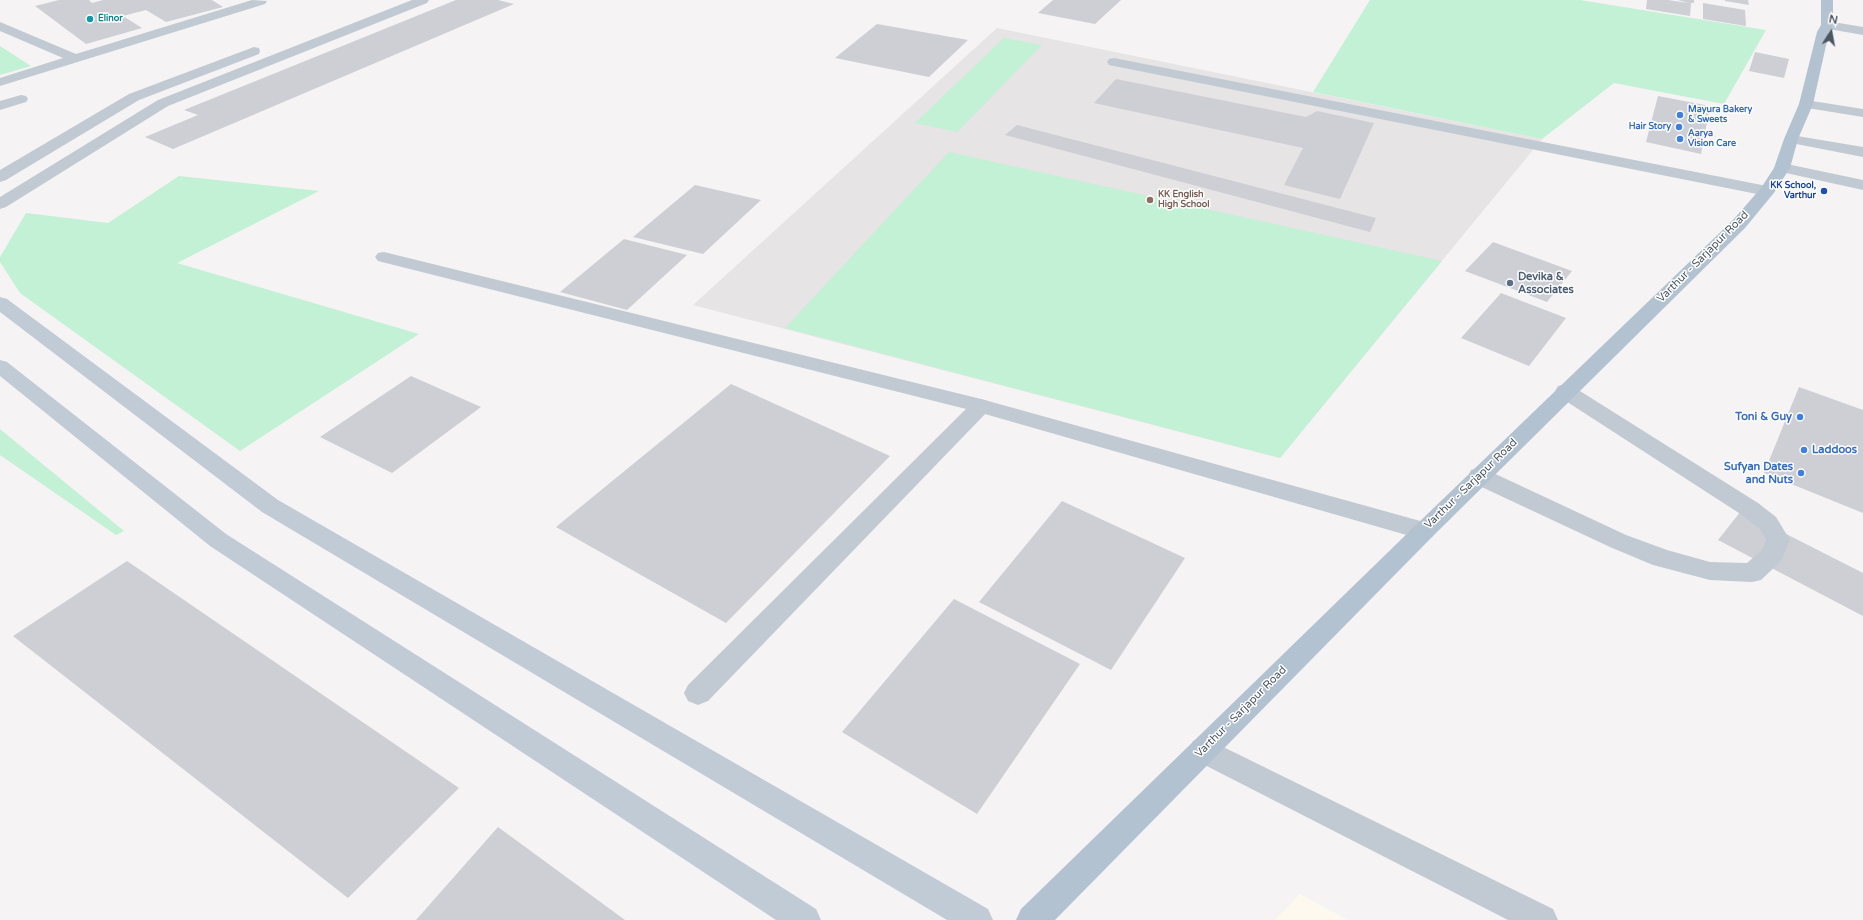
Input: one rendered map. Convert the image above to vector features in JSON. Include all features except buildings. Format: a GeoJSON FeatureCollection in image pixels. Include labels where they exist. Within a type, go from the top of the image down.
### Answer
{"type":"FeatureCollection","features":[{"type":"Feature","properties":{"kind":"main road","name":"Varthur - Sarjapur Road"},"geometry":{"type":"LineString","coordinates":[[1032,920],[1479,476],[1739,224],[1767,191],[1782,168],[1791,138],[1806,104],[1827,25],[1827,0]]}},
{"type":"Feature","properties":{"kind":"street"},"geometry":{"type":"LineString","coordinates":[[0,82],[261,2],[260,0]]}},
{"type":"Feature","properties":{"kind":"street"},"geometry":{"type":"LineString","coordinates":[[0,204],[164,103],[423,0]]}},
{"type":"Feature","properties":{"kind":"street"},"geometry":{"type":"LineString","coordinates":[[1827,25],[1863,31]]}},
{"type":"Feature","properties":{"kind":"street"},"geometry":{"type":"LineString","coordinates":[[0,26],[76,59]]}},
{"type":"Feature","properties":{"kind":"street"},"geometry":{"type":"LineString","coordinates":[[0,177],[134,97],[267,46]]}},
{"type":"Feature","properties":{"kind":"street"},"geometry":{"type":"LineString","coordinates":[[1114,62],[1767,191]]}},
{"type":"Feature","properties":{"kind":"street"},"geometry":{"type":"LineString","coordinates":[[0,106],[21,99]]}},
{"type":"Feature","properties":{"kind":"street"},"geometry":{"type":"LineString","coordinates":[[1806,104],[1863,113]]}},
{"type":"Feature","properties":{"kind":"street"},"geometry":{"type":"LineString","coordinates":[[1791,138],[1863,152]]}},
{"type":"Feature","properties":{"kind":"street"},"geometry":{"type":"LineString","coordinates":[[1782,168],[1863,185]]}},
{"type":"Feature","properties":{"kind":"street"},"geometry":{"type":"LineString","coordinates":[[384,257],[981,406],[1424,531]]}},
{"type":"Feature","properties":{"kind":"street"},"geometry":{"type":"LineString","coordinates":[[0,303],[270,506],[977,920]]}},
{"type":"Feature","properties":{"kind":"street"},"geometry":{"type":"LineString","coordinates":[[0,366],[218,540],[804,920]]}},
{"type":"Feature","properties":{"kind":"street"},"geometry":{"type":"LineString","coordinates":[[1479,476],[1618,541],[1662,558],[1703,570],[1752,572],[1772,555],[1778,540],[1768,523],[1750,509],[1566,391]]}},
{"type":"Feature","properties":{"kind":"street"},"geometry":{"type":"LineString","coordinates":[[698,693],[981,406]]}},
{"type":"Feature","properties":{"kind":"street"},"geometry":{"type":"LineString","coordinates":[[1203,750],[1542,920]]}},
{"type":"Feature","properties":{"kind":"shaded area","name":"KK English High School"},"geometry":{"type":"Polygon","coordinates":[[[997,28],[1542,139],[1280,458],[693,305],[997,28]]]}},
{"type":"Feature","properties":{"kind":"shaded area"},"geometry":{"type":"Polygon","coordinates":[[[1300,894],[1348,920],[1275,920],[1300,894]]]}},
{"type":"Feature","properties":{"kind":"green space"},"geometry":{"type":"Polygon","coordinates":[[[1370,0],[1580,0],[1766,30],[1724,104],[1614,83],[1542,139],[1313,92],[1370,0]]]}},
{"type":"Feature","properties":{"kind":"green space"},"geometry":{"type":"Polygon","coordinates":[[[1004,38],[1042,45],[957,132],[915,123],[1004,38]]]}},
{"type":"Feature","properties":{"kind":"green space"},"geometry":{"type":"Polygon","coordinates":[[[0,46],[31,66],[0,75],[0,46]]]}},
{"type":"Feature","properties":{"kind":"green space"},"geometry":{"type":"Polygon","coordinates":[[[949,152],[1442,261],[1280,458],[785,328],[949,152]]]}},
{"type":"Feature","properties":{"kind":"green space"},"geometry":{"type":"Polygon","coordinates":[[[179,176],[319,191],[177,263],[419,334],[240,451],[20,293],[0,262],[0,257],[26,213],[108,223],[179,176]]]}},
{"type":"Feature","properties":{"kind":"green space"},"geometry":{"type":"Polygon","coordinates":[[[0,429],[124,531],[116,535],[0,455],[0,429]]]}},
{"type":"Feature","properties":{"kind":"place","name":"Elinor"},"geometry":{"type":"Point","coordinates":[90,19]}},
{"type":"Feature","properties":{"kind":"place","name":"Mayura Bakery & Sweets"},"geometry":{"type":"Point","coordinates":[1680,115]}},
{"type":"Feature","properties":{"kind":"place","name":"Hair Story"},"geometry":{"type":"Point","coordinates":[1679,127]}},
{"type":"Feature","properties":{"kind":"place","name":"Aarya Vision Care"},"geometry":{"type":"Point","coordinates":[1680,139]}},
{"type":"Feature","properties":{"kind":"place","name":"KK School, Varthur"},"geometry":{"type":"Point","coordinates":[1824,191]}},
{"type":"Feature","properties":{"kind":"place","name":"KK English High School"},"geometry":{"type":"Point","coordinates":[1150,200]}},
{"type":"Feature","properties":{"kind":"place","name":"Devika & Associates"},"geometry":{"type":"Point","coordinates":[1510,283]}},
{"type":"Feature","properties":{"kind":"place","name":"Toni & Guy"},"geometry":{"type":"Point","coordinates":[1800,417]}},
{"type":"Feature","properties":{"kind":"place","name":"Laddoos"},"geometry":{"type":"Point","coordinates":[1804,450]}},
{"type":"Feature","properties":{"kind":"place","name":"Sufyan Dates and Nuts"},"geometry":{"type":"Point","coordinates":[1801,473]}}]}
